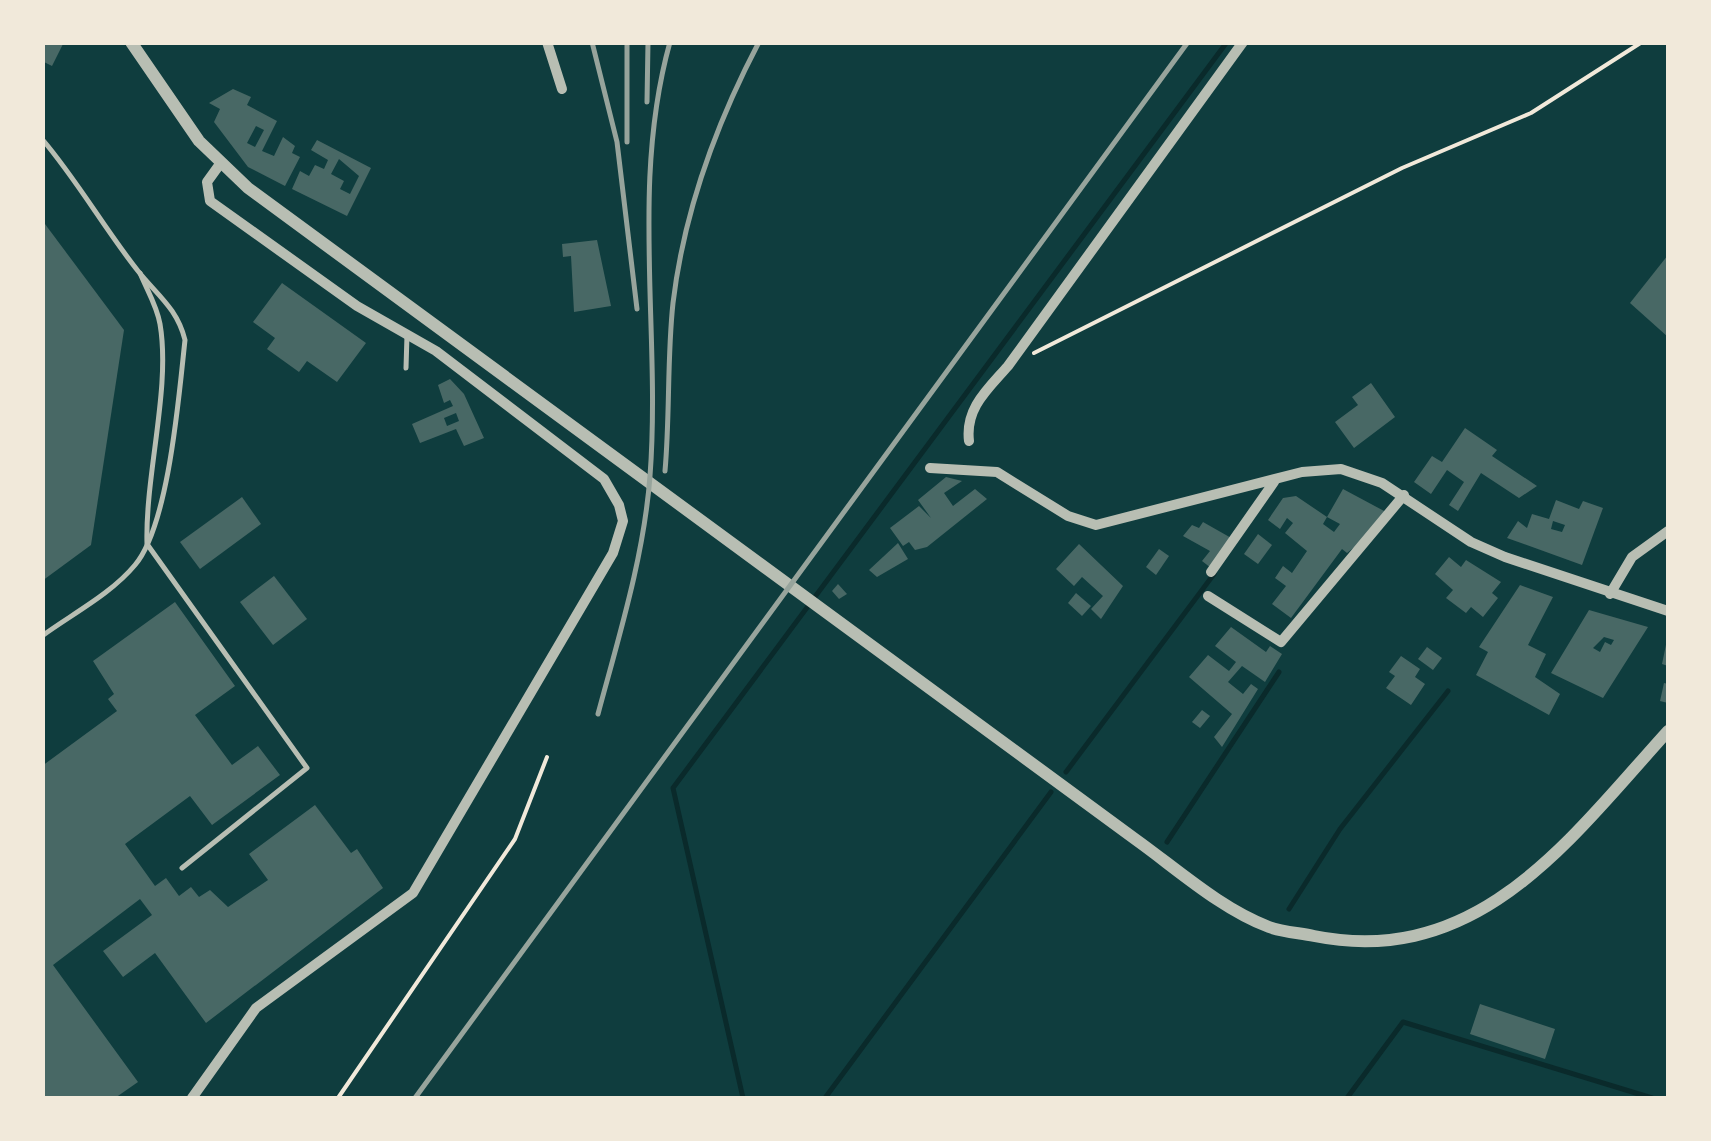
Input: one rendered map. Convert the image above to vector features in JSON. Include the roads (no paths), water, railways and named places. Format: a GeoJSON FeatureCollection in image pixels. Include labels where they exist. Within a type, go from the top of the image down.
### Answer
{"type":"FeatureCollection","features":[{"type":"Feature","properties":{"kind":"street"},"geometry":{"type":"LineString","coordinates":[[131,42],[176,111],[220,164],[274,208],[1209,892],[1269,927],[1334,940],[1400,942],[1473,915],[1534,876],[1668,731]]}},
{"type":"Feature","properties":{"kind":"street"},"geometry":{"type":"LineString","coordinates":[[547,42],[562,89]]}},
{"type":"Feature","properties":{"kind":"street"},"geometry":{"type":"LineString","coordinates":[[969,441],[968,425],[976,403],[1008,366],[1243,42]]}},
{"type":"Feature","properties":{"kind":"street"},"geometry":{"type":"LineString","coordinates":[[192,1098],[236,1030],[256,1008],[414,892],[620,536],[620,505],[604,479],[408,332],[357,306],[210,200],[207,182],[220,164]]}},
{"type":"Feature","properties":{"kind":"street"},"geometry":{"type":"LineString","coordinates":[[930,468],[996,472],[1068,516],[1096,525],[1302,472],[1341,469],[1367,476],[1404,496],[1472,542],[1610,594],[1668,611]]}},
{"type":"Feature","properties":{"kind":"street"},"geometry":{"type":"LineString","coordinates":[[1211,572],[1274,481]]}},
{"type":"Feature","properties":{"kind":"street"},"geometry":{"type":"LineString","coordinates":[[1208,596],[1280,642],[1404,496]]}},
{"type":"Feature","properties":{"kind":"street"},"geometry":{"type":"LineString","coordinates":[[1610,594],[1632,557],[1668,531]]}},
{"type":"Feature","properties":{"kind":"lane"},"geometry":{"type":"LineString","coordinates":[[42,139],[140,273],[174,311],[184,340],[167,468],[147,544],[124,576],[42,636]]}},
{"type":"Feature","properties":{"kind":"lane"},"geometry":{"type":"LineString","coordinates":[[140,273],[160,326],[159,393],[145,506],[147,544],[307,768],[182,868]]}},
{"type":"Feature","properties":{"kind":"lane"},"geometry":{"type":"LineString","coordinates":[[406,368],[408,332]]}},
{"type":"Feature","properties":{"kind":"waterway"},"geometry":{"type":"LineString","coordinates":[[743,1098],[673,788],[1227,42]]}},
{"type":"Feature","properties":{"kind":"waterway"},"geometry":{"type":"LineString","coordinates":[[1066,772],[1214,574]]}},
{"type":"Feature","properties":{"kind":"waterway"},"geometry":{"type":"LineString","coordinates":[[1167,842],[1279,672]]}},
{"type":"Feature","properties":{"kind":"waterway"},"geometry":{"type":"LineString","coordinates":[[1289,909],[1340,829],[1448,691]]}},
{"type":"Feature","properties":{"kind":"waterway"},"geometry":{"type":"LineString","coordinates":[[825,1098],[1051,792]]}},
{"type":"Feature","properties":{"kind":"waterway"},"geometry":{"type":"LineString","coordinates":[[1347,1098],[1403,1022],[1652,1098]]}},
{"type":"Feature","properties":{"kind":"railway"},"geometry":{"type":"LineString","coordinates":[[592,42],[617,142],[637,309]]}},
{"type":"Feature","properties":{"kind":"railway"},"geometry":{"type":"LineString","coordinates":[[627,42],[627,142]]}},
{"type":"Feature","properties":{"kind":"railway"},"geometry":{"type":"LineString","coordinates":[[647,102],[648,42]]}},
{"type":"Feature","properties":{"kind":"railway"},"geometry":{"type":"LineString","coordinates":[[598,714],[630,596],[647,506],[652,422],[649,204],[658,96],[670,42]]}},
{"type":"Feature","properties":{"kind":"railway"},"geometry":{"type":"LineString","coordinates":[[665,471],[671,324],[685,235],[716,136],[759,42]]}},
{"type":"Feature","properties":{"kind":"railway"},"geometry":{"type":"LineString","coordinates":[[415,1098],[1188,42]]}}]}
